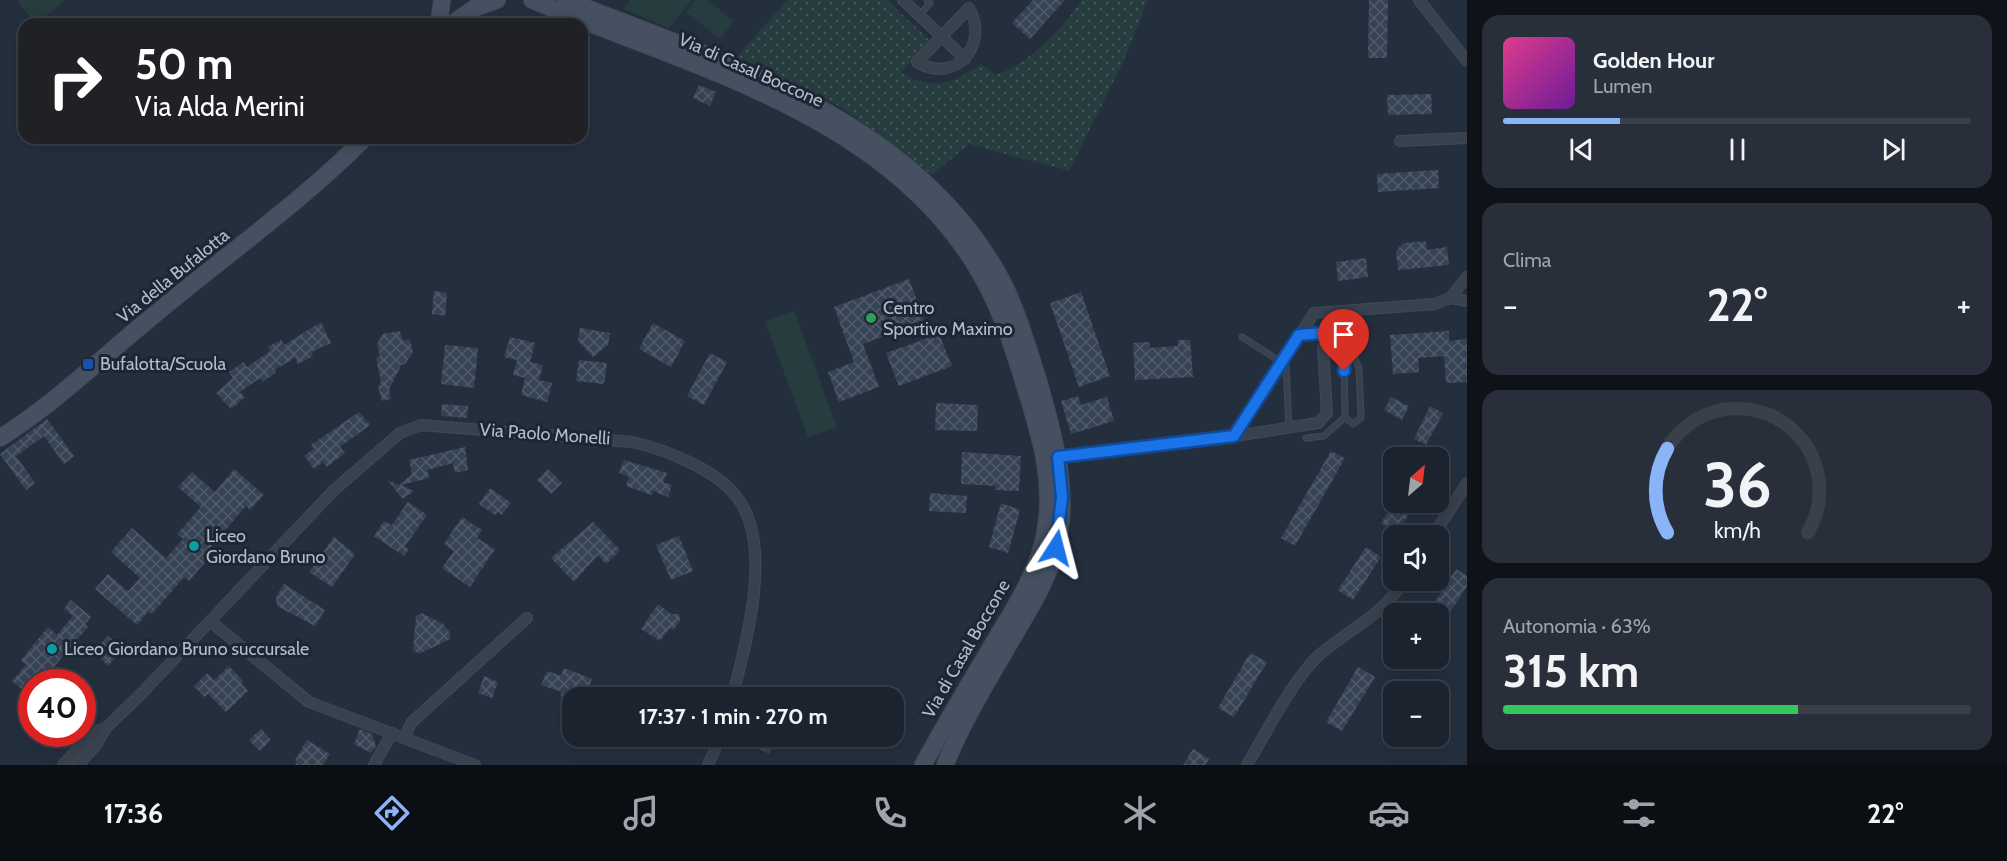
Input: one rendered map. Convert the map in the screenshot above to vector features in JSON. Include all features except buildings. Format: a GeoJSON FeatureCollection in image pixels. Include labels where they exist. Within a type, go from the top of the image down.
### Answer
{"type":"FeatureCollection","features":[{"type":"Feature","properties":{"kind":"street"},"geometry":{"type":"LineString","coordinates":[[440,18],[442,0]]}},
{"type":"Feature","properties":{"kind":"street"},"geometry":{"type":"LineString","coordinates":[[455,18],[466,0]]}},
{"type":"Feature","properties":{"kind":"street"},"geometry":{"type":"LineString","coordinates":[[460,18],[475,8],[497,0]]}},
{"type":"Feature","properties":{"kind":"street","name":"Via di Casal Boccone"},"geometry":{"type":"LineString","coordinates":[[532,0],[576,18]]}},
{"type":"Feature","properties":{"kind":"street","name":"Via di Casal Boccone"},"geometry":{"type":"LineString","coordinates":[[566,0],[793,92],[871,140],[929,189],[970,233],[1005,287],[1029,350],[1052,458],[1061,510],[1058,539],[1049,569],[945,765]]}},
{"type":"Feature","properties":{"kind":"street"},"geometry":{"type":"LineString","coordinates":[[903,0],[965,60]]}},
{"type":"Feature","properties":{"kind":"street"},"geometry":{"type":"LineString","coordinates":[[1419,0],[1467,61]]}},
{"type":"Feature","properties":{"kind":"street"},"geometry":{"type":"LineString","coordinates":[[969,8],[975,22],[975,33],[965,60],[956,65],[936,69],[917,62],[969,8]]}},
{"type":"Feature","properties":{"kind":"street","name":"Via di Casal Boccone"},"geometry":{"type":"LineString","coordinates":[[588,23],[787,104],[847,139],[913,192],[958,239],[995,300],[1052,458],[1048,519],[1035,567],[1020,599],[923,765]]}},
{"type":"Feature","properties":{"kind":"street"},"geometry":{"type":"LineString","coordinates":[[1400,141],[1467,138]]}},
{"type":"Feature","properties":{"kind":"street","name":"Via della Bufalotta"},"geometry":{"type":"LineString","coordinates":[[0,438],[64,393],[141,325],[312,188],[359,144]]}},
{"type":"Feature","properties":{"kind":"street"},"geometry":{"type":"LineString","coordinates":[[1234,436],[1314,313],[1435,304],[1450,298],[1467,277]]}},
{"type":"Feature","properties":{"kind":"street"},"geometry":{"type":"LineString","coordinates":[[1450,298],[1467,301]]}},
{"type":"Feature","properties":{"kind":"street"},"geometry":{"type":"LineString","coordinates":[[1052,458],[1234,436],[1318,423],[1327,413],[1323,347]]}},
{"type":"Feature","properties":{"kind":"street","name":"Via Paolo Monelli"},"geometry":{"type":"LineString","coordinates":[[63,765],[92,733],[106,728],[318,505],[382,448],[409,429],[431,425],[616,439],[646,445],[687,462],[726,485],[742,505],[753,535],[756,565],[744,646],[735,687]]}},
{"type":"Feature","properties":{"kind":"street"},"geometry":{"type":"LineString","coordinates":[[1440,525],[1467,483]]}},
{"type":"Feature","properties":{"kind":"street"},"geometry":{"type":"LineString","coordinates":[[1247,765],[1285,703],[1317,658],[1365,624],[1392,600],[1398,591]]}},
{"type":"Feature","properties":{"kind":"street"},"geometry":{"type":"LineString","coordinates":[[404,737],[412,722],[527,618]]}},
{"type":"Feature","properties":{"kind":"street"},"geometry":{"type":"LineString","coordinates":[[210,621],[299,695],[475,765]]}},
{"type":"Feature","properties":{"kind":"street"},"geometry":{"type":"LineString","coordinates":[[78,765],[96,745],[106,728]]}},
{"type":"Feature","properties":{"kind":"street"},"geometry":{"type":"LineString","coordinates":[[374,765],[392,733]]}},
{"type":"Feature","properties":{"kind":"street"},"geometry":{"type":"LineString","coordinates":[[708,765],[716,747]]}},
{"type":"Feature","properties":{"kind":"lane"},"geometry":{"type":"LineString","coordinates":[[919,16],[930,3],[927,0]]}},
{"type":"Feature","properties":{"kind":"lane"},"geometry":{"type":"LineString","coordinates":[[1345,417],[1353,423],[1361,418],[1359,369],[1348,340],[1347,310]]}},
{"type":"Feature","properties":{"kind":"lane"},"geometry":{"type":"LineString","coordinates":[[1299,335],[1347,331]]}},
{"type":"Feature","properties":{"kind":"lane"},"geometry":{"type":"LineString","coordinates":[[1242,337],[1286,365],[1289,428]]}},
{"type":"Feature","properties":{"kind":"lane"},"geometry":{"type":"LineString","coordinates":[[1306,438],[1324,436],[1345,417],[1344,349],[1348,340]]}},
{"type":"Feature","properties":{"kind":"green space"},"geometry":{"type":"Polygon","coordinates":[[[20,0],[66,0],[44,18],[31,18],[18,2],[20,0]]]}},
{"type":"Feature","properties":{"kind":"green space"},"geometry":{"type":"Polygon","coordinates":[[[630,0],[692,0],[669,28],[623,9],[630,0]]]}},
{"type":"Feature","properties":{"kind":"green space"},"geometry":{"type":"Polygon","coordinates":[[[695,0],[707,0],[734,21],[720,39],[686,12],[695,0]]]}},
{"type":"Feature","properties":{"kind":"green space"},"geometry":{"type":"Polygon","coordinates":[[[787,0],[887,0],[929,40],[901,73],[923,82],[942,83],[961,76],[981,64],[996,75],[1022,62],[1044,44],[1082,0],[1148,0],[1123,62],[1069,171],[969,144],[932,175],[841,107],[737,57],[787,0]]]}},
{"type":"Feature","properties":{"kind":"green space"},"geometry":{"type":"Polygon","coordinates":[[[794,311],[837,427],[808,437],[765,321],[794,311]]]}},
{"type":"Feature","properties":{"kind":"place","name":"Centro Sportivo Maximo"},"geometry":{"type":"Point","coordinates":[871,318]}},
{"type":"Feature","properties":{"kind":"place","name":"Bufalotta/Scuola"},"geometry":{"type":"Point","coordinates":[88,364]}},
{"type":"Feature","properties":{"kind":"place","name":"Liceo Giordano Bruno"},"geometry":{"type":"Point","coordinates":[194,546]}},
{"type":"Feature","properties":{"kind":"place","name":"Liceo Giordano Bruno succursale"},"geometry":{"type":"Point","coordinates":[52,649]}},
{"type":"Feature","properties":{"kind":"route"},"geometry":{"type":"LineString","coordinates":[[1056,548],[1062,497],[1058,457],[1234,436],[1299,335],[1347,331],[1344,371]]}}]}
